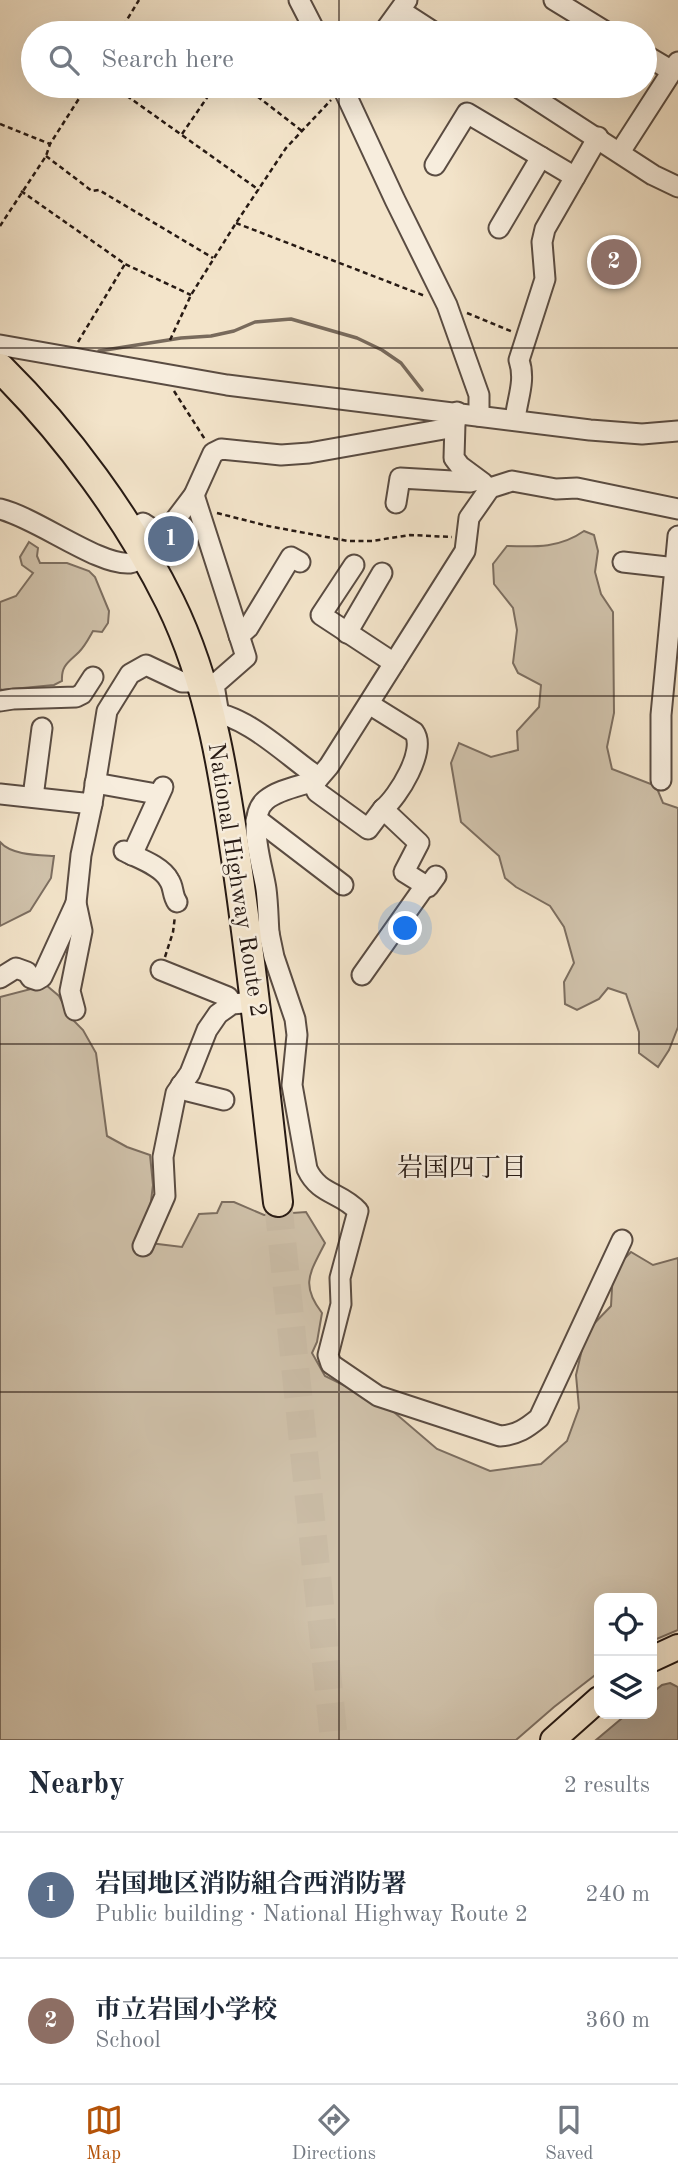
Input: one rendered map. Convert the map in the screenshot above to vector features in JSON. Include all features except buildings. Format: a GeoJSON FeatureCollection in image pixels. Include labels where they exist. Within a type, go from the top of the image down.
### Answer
{"type":"FeatureCollection","features":[{"type":"Feature","properties":{"kind":"highway","name":"National Highway Route 2"},"geometry":{"type":"LineString","coordinates":[[8,382],[97,481],[145,557],[171,603],[213,712],[258,933],[243,1003],[278,1202]]}},
{"type":"Feature","properties":{"kind":"main road"},"geometry":{"type":"LineString","coordinates":[[657,1657],[678,1647]]}},
{"type":"Feature","properties":{"kind":"main road"},"geometry":{"type":"LineString","coordinates":[[553,1740],[594,1703]]}},
{"type":"Feature","properties":{"kind":"street"},"geometry":{"type":"LineString","coordinates":[[299,0],[310,21]]}},
{"type":"Feature","properties":{"kind":"street"},"geometry":{"type":"LineString","coordinates":[[554,0],[588,21]]}},
{"type":"Feature","properties":{"kind":"street"},"geometry":{"type":"LineString","coordinates":[[392,21],[404,5],[422,21]]}},
{"type":"Feature","properties":{"kind":"street"},"geometry":{"type":"LineString","coordinates":[[657,60],[675,67],[657,95]]}},
{"type":"Feature","properties":{"kind":"street"},"geometry":{"type":"LineString","coordinates":[[348,98],[447,305],[480,395],[479,416]]}},
{"type":"Feature","properties":{"kind":"street"},"geometry":{"type":"LineString","coordinates":[[535,98],[653,175],[678,187]]}},
{"type":"Feature","properties":{"kind":"street"},"geometry":{"type":"LineString","coordinates":[[620,152],[655,98]]}},
{"type":"Feature","properties":{"kind":"street"},"geometry":{"type":"LineString","coordinates":[[435,165],[467,113],[575,177]]}},
{"type":"Feature","properties":{"kind":"street"},"geometry":{"type":"LineString","coordinates":[[515,420],[516,407],[522,392],[519,360],[545,279],[542,242],[545,229],[598,137]]}},
{"type":"Feature","properties":{"kind":"street"},"geometry":{"type":"LineString","coordinates":[[499,228],[541,157]]}},
{"type":"Feature","properties":{"kind":"street"},"geometry":{"type":"LineString","coordinates":[[0,345],[163,375],[456,418],[479,416],[642,434],[678,431]]}},
{"type":"Feature","properties":{"kind":"street"},"geometry":{"type":"LineString","coordinates":[[8,382],[28,358],[41,353]]}},
{"type":"Feature","properties":{"kind":"street"},"geometry":{"type":"LineString","coordinates":[[128,530],[143,523],[163,536],[194,495],[213,453],[221,449],[281,455],[309,453],[444,429],[456,418]]}},
{"type":"Feature","properties":{"kind":"street"},"geometry":{"type":"LineString","coordinates":[[456,418],[454,458],[460,467],[484,484]]}},
{"type":"Feature","properties":{"kind":"street"},"geometry":{"type":"LineString","coordinates":[[396,503],[400,478],[484,484],[512,481],[556,489],[577,488],[678,509]]}},
{"type":"Feature","properties":{"kind":"street"},"geometry":{"type":"LineString","coordinates":[[484,484],[470,518],[465,551],[330,766],[314,780],[264,801],[256,821],[256,836],[266,891],[258,933],[274,957],[295,1019],[297,1035],[292,1085],[307,1169],[320,1188],[351,1203],[358,1211],[340,1278],[341,1304],[328,1355],[331,1364],[378,1396],[500,1436],[519,1432],[539,1418],[622,1240]]}},
{"type":"Feature","properties":{"kind":"street"},"geometry":{"type":"LineString","coordinates":[[194,495],[246,657],[214,685],[213,712],[237,719],[311,772],[317,792],[368,829],[390,803],[418,751],[414,732],[369,704]]}},
{"type":"Feature","properties":{"kind":"street"},"geometry":{"type":"LineString","coordinates":[[0,509],[17,513],[102,558],[129,563],[145,557]]}},
{"type":"Feature","properties":{"kind":"street"},"geometry":{"type":"LineString","coordinates":[[661,780],[661,715],[675,603],[678,536]]}},
{"type":"Feature","properties":{"kind":"street"},"geometry":{"type":"LineString","coordinates":[[239,636],[248,628],[292,557],[300,562]]}},
{"type":"Feature","properties":{"kind":"street"},"geometry":{"type":"LineString","coordinates":[[623,562],[676,568]]}},
{"type":"Feature","properties":{"kind":"street"},"geometry":{"type":"LineString","coordinates":[[354,565],[321,615],[394,663]]}},
{"type":"Feature","properties":{"kind":"street"},"geometry":{"type":"LineString","coordinates":[[347,633],[382,573]]}},
{"type":"Feature","properties":{"kind":"street"},"geometry":{"type":"LineString","coordinates":[[75,1010],[70,991],[82,931],[76,904],[81,855],[107,711],[130,674],[146,665],[182,682],[200,682]]}},
{"type":"Feature","properties":{"kind":"street"},"geometry":{"type":"LineString","coordinates":[[0,701],[76,697],[82,694],[93,677]]}},
{"type":"Feature","properties":{"kind":"street"},"geometry":{"type":"LineString","coordinates":[[33,797],[42,728]]}},
{"type":"Feature","properties":{"kind":"street"},"geometry":{"type":"LineString","coordinates":[[95,783],[151,793],[160,792],[128,853],[155,867],[169,879],[177,902]]}},
{"type":"Feature","properties":{"kind":"street"},"geometry":{"type":"LineString","coordinates":[[0,794],[92,804]]}},
{"type":"Feature","properties":{"kind":"street"},"geometry":{"type":"LineString","coordinates":[[362,975],[431,881],[404,872],[419,843],[383,809]]}},
{"type":"Feature","properties":{"kind":"street"},"geometry":{"type":"LineString","coordinates":[[256,821],[343,885]]}},
{"type":"Feature","properties":{"kind":"street"},"geometry":{"type":"LineString","coordinates":[[0,978],[16,968],[27,972],[31,978],[42,978],[76,904]]}},
{"type":"Feature","properties":{"kind":"street"},"geometry":{"type":"LineString","coordinates":[[161,970],[243,1003]]}},
{"type":"Feature","properties":{"kind":"street"},"geometry":{"type":"LineString","coordinates":[[143,1246],[165,1196],[163,1157],[173,1102],[193,1066],[206,1030],[218,1014],[243,1003]]}},
{"type":"Feature","properties":{"kind":"street"},"geometry":{"type":"LineString","coordinates":[[181,1085],[188,1091],[224,1100]]}},
{"type":"Feature","properties":{"kind":"path"},"geometry":{"type":"LineString","coordinates":[[126,21],[139,0]]}},
{"type":"Feature","properties":{"kind":"path"},"geometry":{"type":"LineString","coordinates":[[0,226],[46,156],[50,144],[79,98]]}},
{"type":"Feature","properties":{"kind":"path"},"geometry":{"type":"LineString","coordinates":[[130,98],[259,190]]}},
{"type":"Feature","properties":{"kind":"path"},"geometry":{"type":"LineString","coordinates":[[182,134],[207,98]]}},
{"type":"Feature","properties":{"kind":"path"},"geometry":{"type":"LineString","coordinates":[[259,98],[302,131]]}},
{"type":"Feature","properties":{"kind":"path"},"geometry":{"type":"LineString","coordinates":[[170,340],[191,295],[213,258],[286,148],[332,98]]}},
{"type":"Feature","properties":{"kind":"path"},"geometry":{"type":"LineString","coordinates":[[0,124],[50,144]]}},
{"type":"Feature","properties":{"kind":"path"},"geometry":{"type":"LineString","coordinates":[[46,156],[92,191],[99,190],[213,258]]}},
{"type":"Feature","properties":{"kind":"path"},"geometry":{"type":"LineString","coordinates":[[21,191],[125,264],[191,295]]}},
{"type":"Feature","properties":{"kind":"path"},"geometry":{"type":"LineString","coordinates":[[236,223],[526,338]]}},
{"type":"Feature","properties":{"kind":"path"},"geometry":{"type":"LineString","coordinates":[[72,358],[80,336],[125,264]]}},
{"type":"Feature","properties":{"kind":"path"},"geometry":{"type":"LineString","coordinates":[[163,375],[213,453]]}},
{"type":"Feature","properties":{"kind":"path"},"geometry":{"type":"LineString","coordinates":[[194,495],[212,511],[268,526],[348,541],[372,541],[410,535],[466,537]]}},
{"type":"Feature","properties":{"kind":"path"},"geometry":{"type":"LineString","coordinates":[[161,970],[173,932],[177,902]]}},
{"type":"Feature","properties":{"kind":"shaded area"},"geometry":{"type":"Polygon","coordinates":[[[584,531],[594,535],[598,551],[595,572],[601,594],[613,612],[614,713],[607,747],[612,769],[656,786],[663,803],[678,808],[678,1027],[669,1050],[658,1067],[639,1053],[639,1032],[626,994],[608,988],[599,999],[577,1010],[565,1004],[564,982],[574,963],[564,927],[550,906],[505,878],[499,856],[461,822],[451,763],[459,743],[491,757],[518,750],[517,731],[539,707],[541,685],[518,673],[513,663],[517,630],[513,608],[494,584],[493,564],[507,546],[557,543],[584,531]]]}},
{"type":"Feature","properties":{"kind":"shaded area"},"geometry":{"type":"Polygon","coordinates":[[[29,542],[38,548],[40,563],[67,563],[89,571],[95,577],[109,611],[108,623],[102,632],[93,631],[83,647],[66,664],[62,681],[54,685],[2,690],[0,602],[16,596],[33,573],[22,565],[20,557],[29,542]]]}},
{"type":"Feature","properties":{"kind":"shaded area"},"geometry":{"type":"Polygon","coordinates":[[[0,842],[17,852],[54,856],[51,878],[30,911],[0,926],[0,842]]]}},
{"type":"Feature","properties":{"kind":"shaded area"},"geometry":{"type":"Polygon","coordinates":[[[46,985],[59,996],[70,1017],[83,1030],[96,1053],[107,1136],[150,1155],[153,1185],[149,1217],[150,1243],[182,1247],[199,1214],[217,1213],[222,1202],[234,1202],[264,1215],[306,1212],[325,1243],[312,1271],[309,1286],[322,1313],[317,1342],[312,1353],[325,1376],[388,1407],[437,1449],[490,1471],[541,1464],[567,1441],[579,1408],[576,1375],[586,1332],[611,1306],[613,1270],[631,1252],[653,1265],[678,1258],[678,1630],[657,1639],[657,1593],[594,1593],[594,1676],[516,1740],[0,1740],[0,997],[46,985]]]}},
{"type":"Feature","properties":{"kind":"shaded area"},"geometry":{"type":"Polygon","coordinates":[[[670,1683],[678,1687],[678,1740],[596,1740],[621,1719],[657,1719],[657,1689],[670,1683]]]}},
{"type":"Feature","properties":{"kind":"waterway"},"geometry":{"type":"LineString","coordinates":[[99,351],[211,336],[234,331],[255,322],[291,319],[357,338],[382,350],[401,363],[422,390]]}},
{"type":"Feature","properties":{"kind":"tunnel"},"geometry":{"type":"LineString","coordinates":[[278,1202],[334,1740]]}},
{"type":"Feature","properties":{"kind":"place","name":"市立岩国小学校"},"geometry":{"type":"Point","coordinates":[614,262]}},
{"type":"Feature","properties":{"kind":"place","name":"岩国地区消防組合西消防署"},"geometry":{"type":"Point","coordinates":[171,539]}},
{"type":"Feature","properties":{"kind":"district","name":"岩国四丁目"},"geometry":{"type":"Point","coordinates":[462,1169]}}]}
